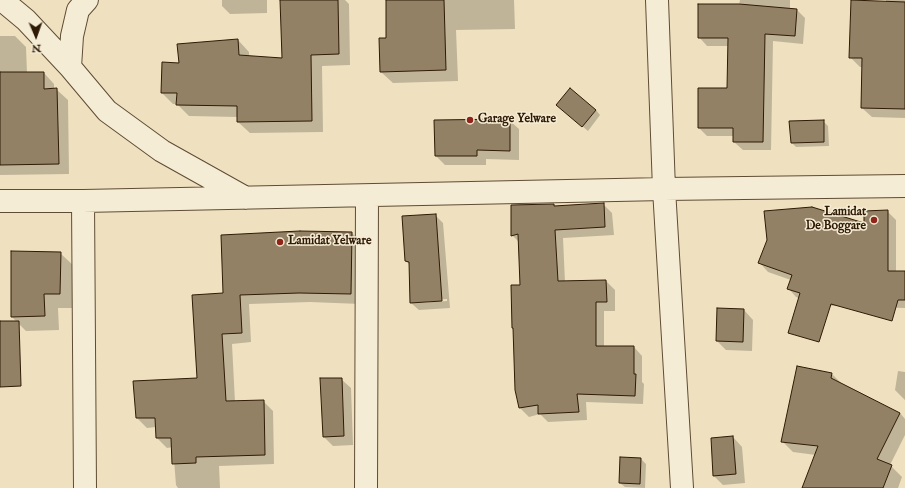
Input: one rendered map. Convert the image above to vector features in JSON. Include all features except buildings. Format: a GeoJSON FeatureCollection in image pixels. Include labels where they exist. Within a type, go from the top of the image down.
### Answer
{"type":"FeatureCollection","features":[{"type":"Feature","properties":{"kind":"street"},"geometry":{"type":"LineString","coordinates":[[2,0],[26,20],[70,66],[107,111],[162,151],[247,198]]}},
{"type":"Feature","properties":{"kind":"street"},"geometry":{"type":"LineString","coordinates":[[70,66],[72,36],[78,10],[86,0]]}},
{"type":"Feature","properties":{"kind":"street"},"geometry":{"type":"LineString","coordinates":[[657,0],[664,189],[682,488]]}},
{"type":"Feature","properties":{"kind":"street"},"geometry":{"type":"LineString","coordinates":[[0,201],[83,201],[664,189],[905,186]]}},
{"type":"Feature","properties":{"kind":"street"},"geometry":{"type":"LineString","coordinates":[[366,488],[367,196]]}},
{"type":"Feature","properties":{"kind":"street"},"geometry":{"type":"LineString","coordinates":[[83,201],[85,488]]}},
{"type":"Feature","properties":{"kind":"place","name":"Garage Yelware"},"geometry":{"type":"Point","coordinates":[470,120]}},
{"type":"Feature","properties":{"kind":"place","name":"Lamidat De Boggare"},"geometry":{"type":"Point","coordinates":[874,220]}},
{"type":"Feature","properties":{"kind":"place","name":"Lamidat Yelware"},"geometry":{"type":"Point","coordinates":[280,242]}}]}
